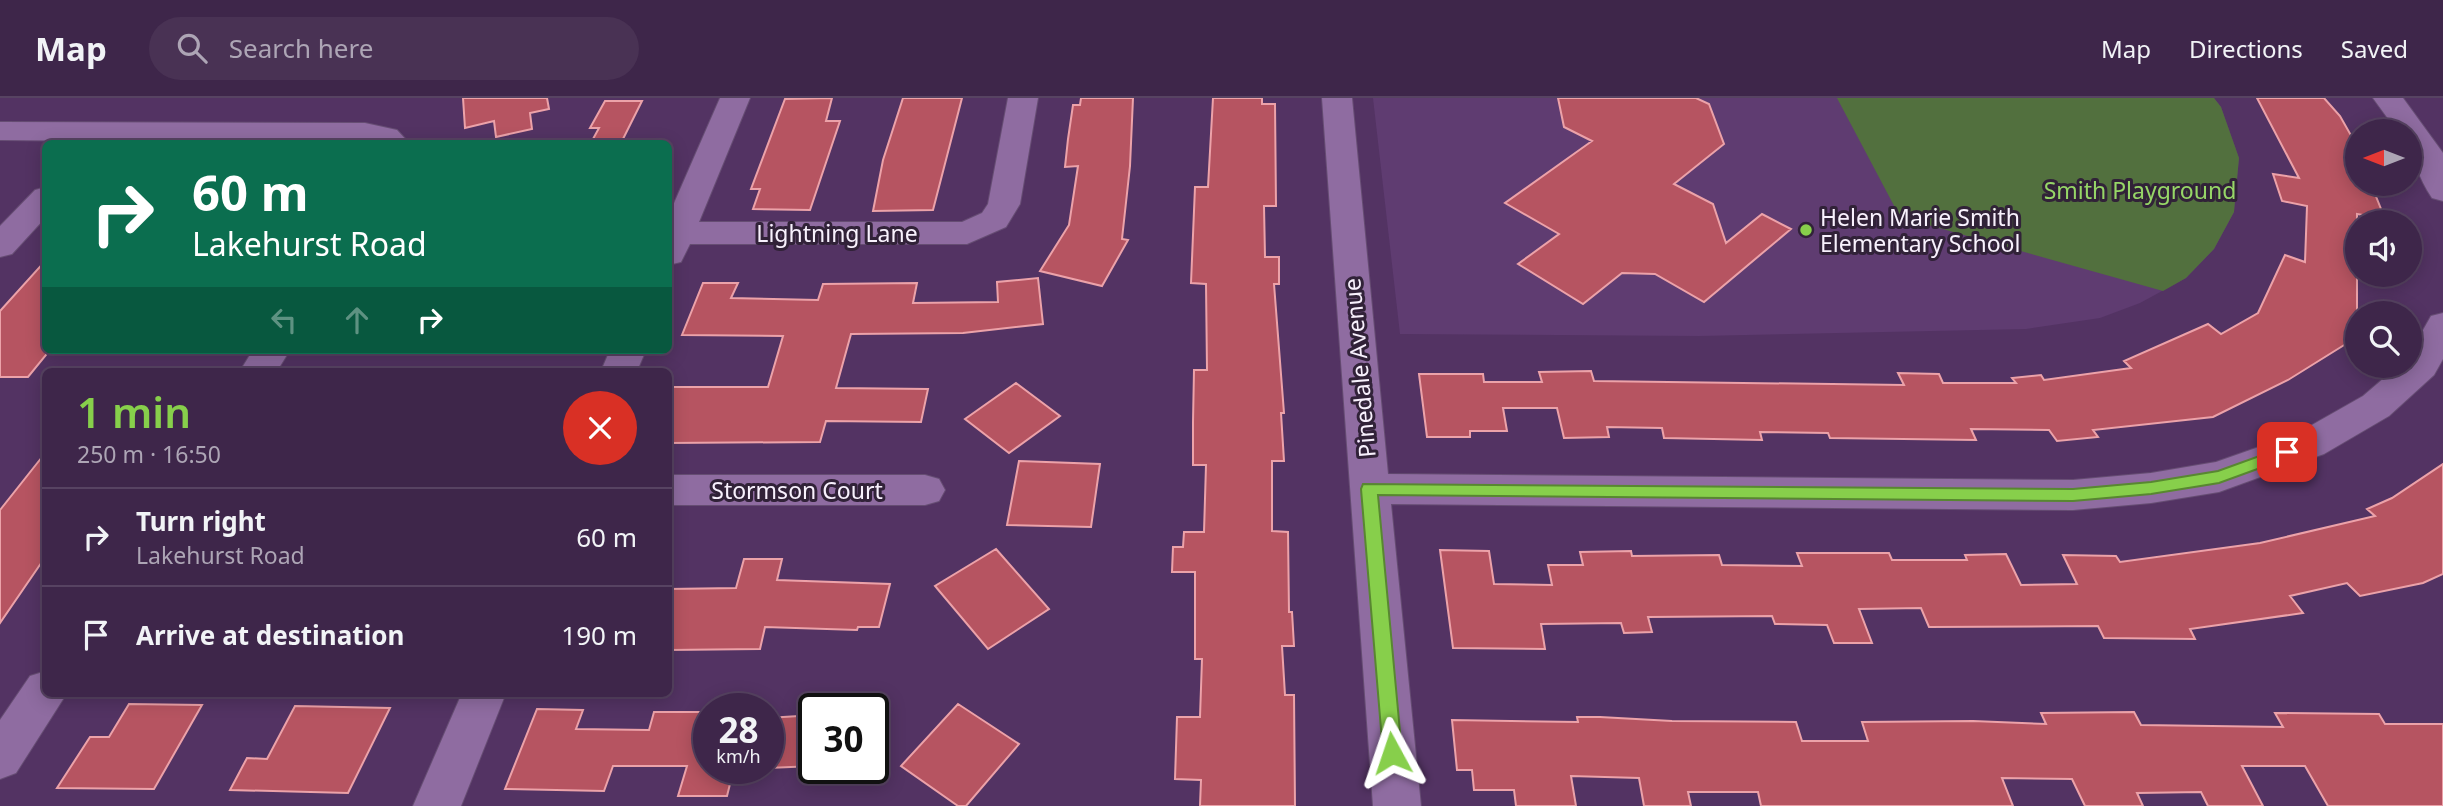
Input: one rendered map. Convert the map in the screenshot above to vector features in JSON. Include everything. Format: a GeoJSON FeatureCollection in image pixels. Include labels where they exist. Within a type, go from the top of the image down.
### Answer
{"type":"FeatureCollection","features":[{"type":"Feature","properties":{"kind":"street"},"geometry":{"type":"LineString","coordinates":[[673,244],[736,98]]}},
{"type":"Feature","properties":{"kind":"street","name":"Lightning Lane"},"geometry":{"type":"LineString","coordinates":[[673,244],[967,233],[994,220],[1004,204],[1023,98]]}},
{"type":"Feature","properties":{"kind":"street","name":"Pinedale Avenue"},"geometry":{"type":"LineString","coordinates":[[1337,98],[1397,806]]}},
{"type":"Feature","properties":{"kind":"street"},"geometry":{"type":"LineString","coordinates":[[2389,98],[2427,152],[2443,191]]}},
{"type":"Feature","properties":{"kind":"street"},"geometry":{"type":"LineString","coordinates":[[0,131],[100,137],[365,132],[389,140]]}},
{"type":"Feature","properties":{"kind":"street"},"geometry":{"type":"LineString","coordinates":[[0,246],[42,201]]}},
{"type":"Feature","properties":{"kind":"street"},"geometry":{"type":"LineString","coordinates":[[1369,489],[2073,495],[2151,488],[2219,477],[2310,444],[2376,406],[2421,366],[2440,337]]}},
{"type":"Feature","properties":{"kind":"street","name":"Stormson Court"},"geometry":{"type":"LineString","coordinates":[[672,490],[925,490]]}},
{"type":"Feature","properties":{"kind":"street"},"geometry":{"type":"LineString","coordinates":[[0,758],[42,696]]}},
{"type":"Feature","properties":{"kind":"street"},"geometry":{"type":"LineString","coordinates":[[437,806],[482,697]]}},
{"type":"Feature","properties":{"kind":"shaded area","name":"Helen Marie Smith Elementary School"},"geometry":{"type":"Polygon","coordinates":[[[1373,98],[2214,98],[2221,107],[2239,158],[2234,212],[2214,249],[2186,278],[2140,303],[2100,318],[2026,329],[1699,336],[1400,334],[1373,98]]]}},
{"type":"Feature","properties":{"kind":"green space","name":"Smith Playground"},"geometry":{"type":"Polygon","coordinates":[[[1837,98],[2214,98],[2221,107],[2239,158],[2234,212],[2214,249],[2186,278],[2163,291],[1900,217],[1837,98]]]}},
{"type":"Feature","properties":{"kind":"building"},"geometry":{"type":"Polygon","coordinates":[[[463,98],[547,98],[549,109],[530,113],[532,129],[496,137],[494,121],[465,128],[463,98]]]}},
{"type":"Feature","properties":{"kind":"building"},"geometry":{"type":"Polygon","coordinates":[[[832,98],[826,121],[840,121],[810,210],[753,209],[760,189],[751,189],[785,99],[832,98]]]}},
{"type":"Feature","properties":{"kind":"building"},"geometry":{"type":"Polygon","coordinates":[[[903,98],[962,98],[933,210],[873,211],[883,160],[903,98]]]}},
{"type":"Feature","properties":{"kind":"building"},"geometry":{"type":"Polygon","coordinates":[[[1081,98],[1133,98],[1130,166],[1122,239],[1128,240],[1102,286],[1040,271],[1069,225],[1078,166],[1065,167],[1073,105],[1080,105],[1081,98]]]}},
{"type":"Feature","properties":{"kind":"building"},"geometry":{"type":"Polygon","coordinates":[[[1213,98],[1262,98],[1262,104],[1275,104],[1276,206],[1264,206],[1265,257],[1279,257],[1279,284],[1274,284],[1284,413],[1281,413],[1284,461],[1272,461],[1272,531],[1288,532],[1289,612],[1292,612],[1294,646],[1282,646],[1285,695],[1294,695],[1295,806],[1200,806],[1201,780],[1175,779],[1177,717],[1200,717],[1202,659],[1195,659],[1195,572],[1172,572],[1173,547],[1183,547],[1184,532],[1204,532],[1206,465],[1193,465],[1193,422],[1194,370],[1207,370],[1206,284],[1191,283],[1195,187],[1208,187],[1213,98]]]}},
{"type":"Feature","properties":{"kind":"building"},"geometry":{"type":"Polygon","coordinates":[[[1558,98],[1696,98],[1709,104],[1724,144],[1674,184],[1713,204],[1726,243],[1762,214],[1791,229],[1704,302],[1655,274],[1622,273],[1583,304],[1518,264],[1559,234],[1505,203],[1592,141],[1564,127],[1558,98]]]}},
{"type":"Feature","properties":{"kind":"building"},"geometry":{"type":"Polygon","coordinates":[[[2257,98],[2324,98],[2345,125],[2345,196],[2376,196],[2381,210],[2345,210],[2345,287],[2357,287],[2357,301],[2345,301],[2345,344],[2288,380],[2213,417],[2093,430],[2098,437],[2057,441],[2049,430],[1971,429],[1976,440],[1830,438],[1828,433],[1760,432],[1762,440],[1664,438],[1662,428],[1607,427],[1609,437],[1564,438],[1557,408],[1503,408],[1507,431],[1470,431],[1470,437],[1427,437],[1419,374],[1483,374],[1484,382],[1542,382],[1539,372],[1591,371],[1594,381],[1904,385],[1898,373],[1939,374],[1943,383],[2016,383],[2012,378],[2041,375],[2044,380],[2131,368],[2124,361],[2208,324],[2221,334],[2258,313],[2285,255],[2305,262],[2307,206],[2282,201],[2273,174],[2299,178],[2257,98]]]}},
{"type":"Feature","properties":{"kind":"building"},"geometry":{"type":"Polygon","coordinates":[[[605,101],[642,101],[623,139],[593,139],[599,128],[590,128],[605,101]]]}},
{"type":"Feature","properties":{"kind":"building"},"geometry":{"type":"Polygon","coordinates":[[[42,264],[42,354],[46,355],[28,377],[0,377],[0,311],[42,264]]]}},
{"type":"Feature","properties":{"kind":"building"},"geometry":{"type":"Polygon","coordinates":[[[1038,278],[1043,324],[963,333],[851,334],[836,388],[928,389],[921,422],[826,421],[820,442],[672,443],[672,387],[768,387],[783,336],[682,335],[703,283],[738,283],[731,298],[818,300],[823,284],[917,283],[913,303],[998,302],[997,282],[1038,278]]]}},
{"type":"Feature","properties":{"kind":"building"},"geometry":{"type":"Polygon","coordinates":[[[1016,383],[1060,416],[1009,453],[965,419],[1016,383]]]}},
{"type":"Feature","properties":{"kind":"building"},"geometry":{"type":"Polygon","coordinates":[[[42,457],[42,562],[0,623],[0,510],[42,457]]]}},
{"type":"Feature","properties":{"kind":"building"},"geometry":{"type":"Polygon","coordinates":[[[1019,461],[1100,464],[1091,527],[1007,525],[1019,461]]]}},
{"type":"Feature","properties":{"kind":"building"},"geometry":{"type":"Polygon","coordinates":[[[2443,464],[2443,574],[2423,583],[2360,596],[2347,583],[2290,596],[2303,613],[2190,629],[2195,639],[2104,638],[2098,626],[1929,627],[1921,608],[1859,609],[1872,643],[1834,643],[1827,625],[1775,624],[1772,616],[1648,617],[1652,632],[1624,633],[1621,623],[1541,624],[1545,649],[1453,648],[1440,550],[1489,551],[1494,584],[1552,585],[1548,565],[1583,565],[1580,552],[1631,551],[1632,556],[1719,555],[1722,565],[1802,566],[1797,553],[1889,553],[1892,560],[1967,560],[1965,555],[2006,554],[2021,585],[2077,584],[2063,555],[2116,556],[2120,562],[2260,543],[2375,516],[2367,509],[2392,498],[2443,464]]]}},
{"type":"Feature","properties":{"kind":"building"},"geometry":{"type":"Polygon","coordinates":[[[996,549],[1049,609],[988,649],[935,586],[996,549]]]}},
{"type":"Feature","properties":{"kind":"building"},"geometry":{"type":"Polygon","coordinates":[[[744,559],[782,559],[777,580],[890,584],[879,627],[858,627],[857,630],[765,627],[760,649],[672,650],[672,589],[736,588],[744,559]]]}},
{"type":"Feature","properties":{"kind":"building"},"geometry":{"type":"Polygon","coordinates":[[[129,704],[202,705],[154,789],[57,788],[90,737],[109,737],[129,704]]]}},
{"type":"Feature","properties":{"kind":"building"},"geometry":{"type":"Polygon","coordinates":[[[958,704],[1019,744],[966,806],[958,806],[901,766],[958,704]]]}},
{"type":"Feature","properties":{"kind":"building"},"geometry":{"type":"Polygon","coordinates":[[[295,706],[390,708],[348,793],[230,790],[247,758],[267,759],[295,706]]]}},
{"type":"Feature","properties":{"kind":"building"},"geometry":{"type":"Polygon","coordinates":[[[537,709],[583,710],[576,729],[649,730],[654,712],[693,712],[693,784],[730,784],[727,796],[678,796],[687,766],[613,766],[604,791],[505,789],[537,709]]]}},
{"type":"Feature","properties":{"kind":"building"},"geometry":{"type":"Polygon","coordinates":[[[2134,712],[2141,725],[2283,727],[2275,713],[2379,714],[2385,724],[2443,724],[2443,806],[2328,806],[2305,766],[2242,766],[2263,806],[2208,806],[2201,792],[2137,793],[2143,806],[2085,806],[2072,779],[2002,778],[2013,806],[1761,806],[1758,792],[1688,792],[1691,806],[1644,806],[1639,778],[1571,776],[1576,806],[1516,806],[1514,790],[1474,790],[1472,770],[1457,770],[1452,720],[1578,722],[1577,717],[1600,717],[1672,721],[1796,722],[1802,741],[1868,741],[1862,722],[1973,721],[2046,724],[2041,713],[2134,712]]]}},
{"type":"Feature","properties":{"kind":"building"},"geometry":{"type":"Polygon","coordinates":[[[798,716],[798,767],[784,767],[784,717],[798,716]]]}},
{"type":"Feature","properties":{"kind":"place","name":"Helen Marie Smith Elementary School"},"geometry":{"type":"Point","coordinates":[1806,230]}},
{"type":"Feature","properties":{"kind":"route"},"geometry":{"type":"LineString","coordinates":[[1392,753],[1369,489],[2073,495],[2151,488],[2219,477],[2287,452]]}}]}
